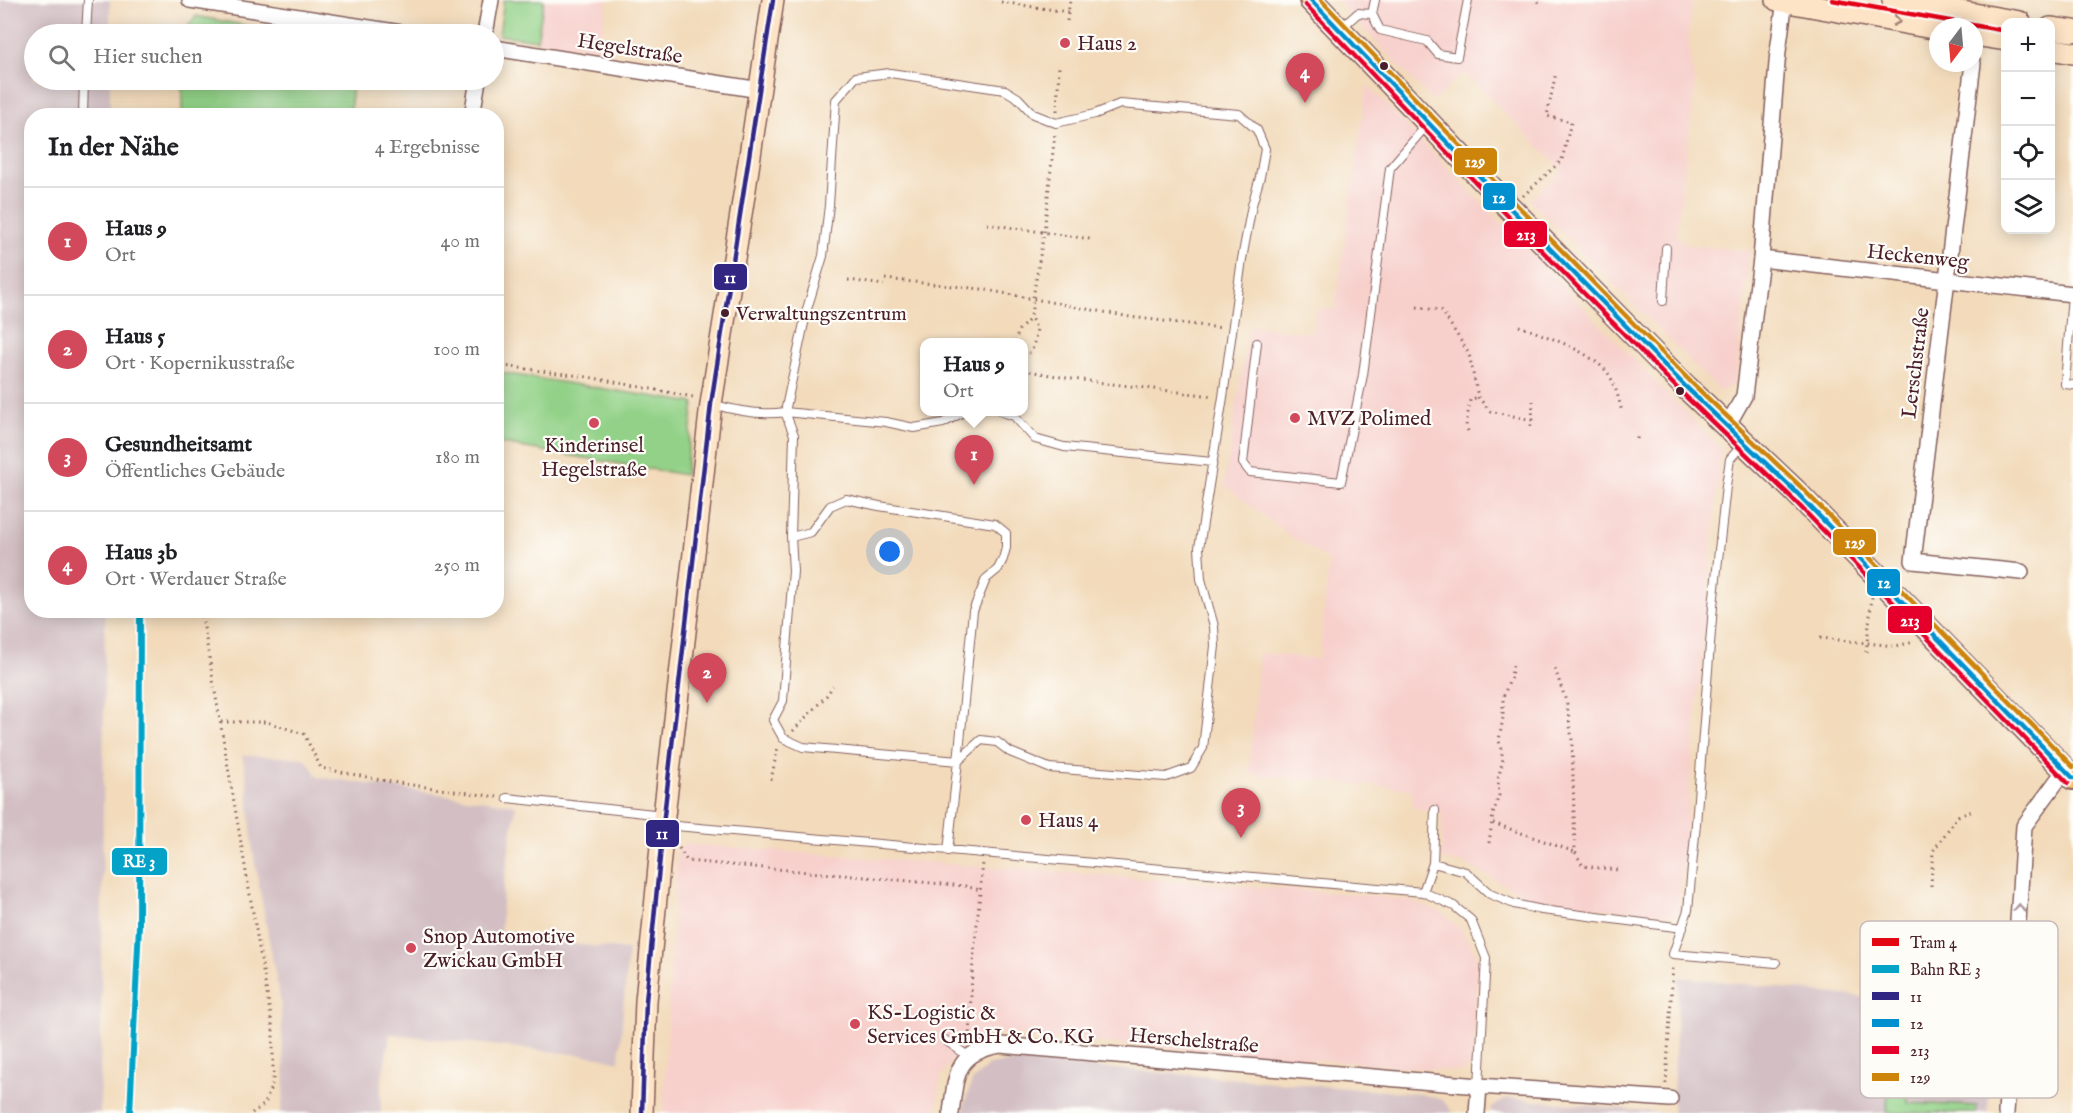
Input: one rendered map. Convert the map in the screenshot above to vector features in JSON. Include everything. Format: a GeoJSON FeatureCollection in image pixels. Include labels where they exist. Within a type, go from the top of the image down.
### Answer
{"type":"FeatureCollection","features":[{"type":"Feature","properties":{"kind":"main road"},"geometry":{"type":"LineString","coordinates":[[1311,0],[1510,208],[1744,443],[1795,491],[2069,774]]}},
{"type":"Feature","properties":{"kind":"street"},"geometry":{"type":"LineString","coordinates":[[487,24],[491,0]]}},
{"type":"Feature","properties":{"kind":"street"},"geometry":{"type":"LineString","coordinates":[[642,1113],[646,1001],[711,404],[773,0]]}},
{"type":"Feature","properties":{"kind":"street"},"geometry":{"type":"LineString","coordinates":[[1727,426],[1744,396],[1761,259],[1782,0],[1929,27]]}},
{"type":"Feature","properties":{"kind":"street"},"geometry":{"type":"LineString","coordinates":[[1893,0],[1947,18]]}},
{"type":"Feature","properties":{"kind":"street"},"geometry":{"type":"LineString","coordinates":[[190,1],[342,24]]}},
{"type":"Feature","properties":{"kind":"street"},"geometry":{"type":"LineString","coordinates":[[1983,27],[2001,25]]}},
{"type":"Feature","properties":{"kind":"street"},"geometry":{"type":"LineString","coordinates":[[2055,29],[2073,31]]}},
{"type":"Feature","properties":{"kind":"street"},"geometry":{"type":"LineString","coordinates":[[1983,30],[2001,38]]}},
{"type":"Feature","properties":{"kind":"street"},"geometry":{"type":"LineString","coordinates":[[2055,49],[2073,52]]}},
{"type":"Feature","properties":{"kind":"street","name":"Hegelstraße"},"geometry":{"type":"LineString","coordinates":[[504,50],[760,90]]}},
{"type":"Feature","properties":{"kind":"street","name":"Lerschstraße"},"geometry":{"type":"LineString","coordinates":[[1972,72],[1913,561],[2021,572]]}},
{"type":"Feature","properties":{"kind":"street"},"geometry":{"type":"LineString","coordinates":[[473,108],[476,90]]}},
{"type":"Feature","properties":{"kind":"street","name":"Heckenweg"},"geometry":{"type":"LineString","coordinates":[[1761,259],[2072,294]]}},
{"type":"Feature","properties":{"kind":"street"},"geometry":{"type":"LineString","coordinates":[[2018,921],[2024,826],[2069,774]]}},
{"type":"Feature","properties":{"kind":"street","name":"Herschelstraße"},"geometry":{"type":"LineString","coordinates":[[968,1056],[984,1048],[1000,1045],[1479,1086],[1667,1099]]}},
{"type":"Feature","properties":{"kind":"street"},"geometry":{"type":"LineString","coordinates":[[951,1113],[959,1069],[968,1056]]}},
{"type":"Feature","properties":{"kind":"street"},"geometry":{"type":"LineString","coordinates":[[1477,1113],[1479,1086]]}},
{"type":"Feature","properties":{"kind":"street"},"geometry":{"type":"LineString","coordinates":[[2006,1113],[2007,1098]]}},
{"type":"Feature","properties":{"kind":"lane"},"geometry":{"type":"LineString","coordinates":[[87,24],[88,0]]}},
{"type":"Feature","properties":{"kind":"lane"},"geometry":{"type":"LineString","coordinates":[[1375,0],[1372,14],[1380,30],[1427,41],[1438,54],[1457,57],[1468,0]]}},
{"type":"Feature","properties":{"kind":"lane"},"geometry":{"type":"LineString","coordinates":[[1339,30],[1358,13],[1372,14]]}},
{"type":"Feature","properties":{"kind":"lane"},"geometry":{"type":"LineString","coordinates":[[890,73],[1005,90],[1018,98],[1034,114],[1056,123],[1084,117],[1120,104],[1239,114],[1257,130],[1265,149],[1246,237],[1232,329],[1199,548],[1202,579],[1214,626],[1215,646],[1203,748],[1191,768],[1166,777],[1049,768],[1010,752],[997,742],[981,740],[958,760],[803,747],[783,738],[773,720],[783,701],[793,571],[791,537],[794,435],[785,411],[807,309],[823,256],[836,100],[856,77],[890,73]]}},
{"type":"Feature","properties":{"kind":"lane"},"geometry":{"type":"LineString","coordinates":[[83,108],[84,90]]}},
{"type":"Feature","properties":{"kind":"lane"},"geometry":{"type":"LineString","coordinates":[[1257,343],[1243,463],[1250,472],[1341,482],[1363,375],[1390,168],[1430,123]]}},
{"type":"Feature","properties":{"kind":"lane"},"geometry":{"type":"LineString","coordinates":[[1663,301],[1666,248]]}},
{"type":"Feature","properties":{"kind":"lane","name":"Heckenweg"},"geometry":{"type":"LineString","coordinates":[[2072,294],[2065,384],[2073,385]]}},
{"type":"Feature","properties":{"kind":"lane"},"geometry":{"type":"LineString","coordinates":[[711,404],[729,409],[770,414],[785,411],[886,422],[914,428],[943,423],[955,416]]}},
{"type":"Feature","properties":{"kind":"lane"},"geometry":{"type":"LineString","coordinates":[[1014,416],[1035,440],[1064,447],[1212,462]]}},
{"type":"Feature","properties":{"kind":"lane"},"geometry":{"type":"LineString","coordinates":[[1744,443],[1730,459],[1720,526],[1688,910],[1673,954],[1776,963]]}},
{"type":"Feature","properties":{"kind":"lane"},"geometry":{"type":"LineString","coordinates":[[791,537],[811,532],[830,506],[846,498],[879,506],[995,524],[1006,533],[1003,559],[998,569],[986,579],[973,611],[948,850]]}},
{"type":"Feature","properties":{"kind":"lane"},"geometry":{"type":"LineString","coordinates":[[507,798],[664,820],[948,850],[1423,892],[1454,906],[1471,920],[1486,958],[1479,1086]]}},
{"type":"Feature","properties":{"kind":"lane"},"geometry":{"type":"LineString","coordinates":[[1423,892],[1433,863],[1435,810]]}},
{"type":"Feature","properties":{"kind":"lane"},"geometry":{"type":"LineString","coordinates":[[1433,863],[1466,872],[1490,894],[1514,904],[1542,910],[1683,928]]}},
{"type":"Feature","properties":{"kind":"lane"},"geometry":{"type":"LineString","coordinates":[[945,1041],[968,1056]]}},
{"type":"Feature","properties":{"kind":"path"},"geometry":{"type":"LineString","coordinates":[[1067,21],[1070,0]]}},
{"type":"Feature","properties":{"kind":"path"},"geometry":{"type":"LineString","coordinates":[[1001,3],[1068,12]]}},
{"type":"Feature","properties":{"kind":"path"},"geometry":{"type":"LineString","coordinates":[[1028,354],[1032,351],[1037,329],[1031,318],[1044,232],[1056,123],[1059,66]]}},
{"type":"Feature","properties":{"kind":"path"},"geometry":{"type":"LineString","coordinates":[[1510,208],[1562,160],[1571,122],[1546,117],[1556,72]]}},
{"type":"Feature","properties":{"kind":"path"},"geometry":{"type":"LineString","coordinates":[[987,224],[1090,239]]}},
{"type":"Feature","properties":{"kind":"path"},"geometry":{"type":"LineString","coordinates":[[885,279],[981,290],[1130,317],[1232,329]]}},
{"type":"Feature","properties":{"kind":"path"},"geometry":{"type":"LineString","coordinates":[[848,280],[884,285]]}},
{"type":"Feature","properties":{"kind":"path"},"geometry":{"type":"LineString","coordinates":[[1417,307],[1442,311],[1469,354],[1478,396],[1490,411],[1532,420]]}},
{"type":"Feature","properties":{"kind":"path"},"geometry":{"type":"LineString","coordinates":[[1016,338],[1019,330],[1031,318]]}},
{"type":"Feature","properties":{"kind":"path"},"geometry":{"type":"LineString","coordinates":[[1519,326],[1555,339],[1588,357],[1607,373],[1622,412]]}},
{"type":"Feature","properties":{"kind":"path"},"geometry":{"type":"LineString","coordinates":[[504,366],[651,388],[695,397],[711,404]]}},
{"type":"Feature","properties":{"kind":"path"},"geometry":{"type":"LineString","coordinates":[[1028,371],[1112,384],[1223,397]]}},
{"type":"Feature","properties":{"kind":"path"},"geometry":{"type":"LineString","coordinates":[[1468,430],[1466,426],[1470,400],[1478,396]]}},
{"type":"Feature","properties":{"kind":"path"},"geometry":{"type":"LineString","coordinates":[[1531,426],[1533,401]]}},
{"type":"Feature","properties":{"kind":"path"},"geometry":{"type":"LineString","coordinates":[[1637,439],[1638,433]]}},
{"type":"Feature","properties":{"kind":"path"},"geometry":{"type":"LineString","coordinates":[[1866,652],[1872,598],[1878,577]]}},
{"type":"Feature","properties":{"kind":"path"},"geometry":{"type":"LineString","coordinates":[[202,618],[273,1029],[273,1081],[265,1104],[252,1113]]}},
{"type":"Feature","properties":{"kind":"path"},"geometry":{"type":"LineString","coordinates":[[1820,638],[1895,646],[1938,639]]}},
{"type":"Feature","properties":{"kind":"path"},"geometry":{"type":"LineString","coordinates":[[1489,843],[1493,814],[1499,795],[1498,778],[1503,759],[1499,740],[1503,718],[1503,697],[1513,662]]}},
{"type":"Feature","properties":{"kind":"path"},"geometry":{"type":"LineString","coordinates":[[1555,669],[1568,704],[1572,740],[1575,852],[1583,866],[1618,870]]}},
{"type":"Feature","properties":{"kind":"path"},"geometry":{"type":"LineString","coordinates":[[221,722],[267,722],[304,734],[321,768],[391,782],[507,798]]}},
{"type":"Feature","properties":{"kind":"path"},"geometry":{"type":"LineString","coordinates":[[1931,886],[1933,851],[1958,816],[1972,811]]}},
{"type":"Feature","properties":{"kind":"path"},"geometry":{"type":"LineString","coordinates":[[664,820],[687,861],[965,886],[980,890]]}},
{"type":"Feature","properties":{"kind":"path"},"geometry":{"type":"LineString","coordinates":[[1493,823],[1575,852]]}},
{"type":"Feature","properties":{"kind":"path"},"geometry":{"type":"LineString","coordinates":[[968,1056],[972,973],[983,853]]}},
{"type":"Feature","properties":{"kind":"path"},"geometry":{"type":"LineString","coordinates":[[1667,1099],[1673,954]]}},
{"type":"Feature","properties":{"kind":"shaded area"},"geometry":{"type":"Polygon","coordinates":[[[0,0],[110,0],[110,24],[24,24],[24,90],[110,90],[110,108],[24,108],[24,618],[105,618],[100,1113],[0,1113],[0,0]]]}},
{"type":"Feature","properties":{"kind":"shaded area"},"geometry":{"type":"Polygon","coordinates":[[[505,0],[607,0],[599,50],[504,36],[504,24],[501,24],[505,0]]]}},
{"type":"Feature","properties":{"kind":"shaded area"},"geometry":{"type":"Polygon","coordinates":[[[1336,0],[1693,0],[1688,35],[1695,87],[1676,236],[1686,245],[1750,251],[1735,382],[1721,392],[1530,200],[1562,170],[1464,72],[1433,101],[1336,0]]]}},
{"type":"Feature","properties":{"kind":"shaded area"},"geometry":{"type":"Polygon","coordinates":[[[1367,85],[1721,449],[1678,915],[1540,903],[1463,863],[1442,859],[1442,812],[1413,808],[1411,789],[1249,774],[1259,653],[1319,659],[1329,560],[1293,538],[1224,485],[1249,326],[1312,333],[1317,308],[1335,310],[1367,85]]]}},
{"type":"Feature","properties":{"kind":"shaded area","name":"Snop Automotive Zwickau GmbH"},"geometry":{"type":"Polygon","coordinates":[[[242,755],[305,758],[318,777],[516,805],[503,890],[500,936],[628,950],[619,1062],[600,1057],[390,1034],[381,1084],[381,1113],[281,1113],[285,1083],[280,1000],[253,852],[247,780],[242,755]]]}},
{"type":"Feature","properties":{"kind":"shaded area"},"geometry":{"type":"Polygon","coordinates":[[[684,844],[1375,896],[1414,902],[1441,912],[1461,929],[1479,960],[1473,1064],[1464,1072],[997,1034],[973,1041],[951,1061],[940,1078],[936,1113],[663,1113],[677,851],[684,844]]]}},
{"type":"Feature","properties":{"kind":"shaded area"},"geometry":{"type":"Polygon","coordinates":[[[1679,977],[1860,997],[1860,1098],[1989,1098],[1988,1113],[1672,1113],[1679,977]]]}},
{"type":"Feature","properties":{"kind":"shaded area"},"geometry":{"type":"Polygon","coordinates":[[[1019,1061],[1420,1094],[1443,1100],[1453,1113],[963,1113],[972,1081],[989,1065],[1019,1061]]]}},
{"type":"Feature","properties":{"kind":"shaded area"},"geometry":{"type":"Polygon","coordinates":[[[1508,1098],[1667,1113],[1491,1113],[1491,1108],[1508,1098]]]}},
{"type":"Feature","properties":{"kind":"green space"},"geometry":{"type":"Polygon","coordinates":[[[504,0],[544,0],[537,40],[504,36],[504,24],[501,24],[504,0]]]}},
{"type":"Feature","properties":{"kind":"green space"},"geometry":{"type":"Polygon","coordinates":[[[196,16],[238,24],[190,24],[196,16]]]}},
{"type":"Feature","properties":{"kind":"green space"},"geometry":{"type":"Polygon","coordinates":[[[182,90],[351,90],[351,108],[182,108],[182,90]]]}},
{"type":"Feature","properties":{"kind":"green space","name":"Kinderinsel Hegelstraße"},"geometry":{"type":"Polygon","coordinates":[[[504,373],[694,403],[685,475],[504,444],[504,373]]]}},
{"type":"Feature","properties":{"kind":"green space"},"geometry":{"type":"Polygon","coordinates":[[[1888,1098],[1908,1098],[1908,1103],[1977,1106],[1976,1113],[1887,1113],[1888,1098]]]}},
{"type":"Feature","properties":{"kind":"tram line","name":"4"},"geometry":{"type":"LineString","coordinates":[[1832,0],[2001,30]]}},
{"type":"Feature","properties":{"kind":"transit line","name":"11"},"geometry":{"type":"LineString","coordinates":[[642,1113],[646,1001],[664,816],[711,404],[773,0]]}},
{"type":"Feature","properties":{"kind":"transit line","name":"12"},"geometry":{"type":"LineString","coordinates":[[1311,0],[1510,208],[1686,387],[1795,491],[2073,778]]}},
{"type":"Feature","properties":{"kind":"transit line","name":"129"},"geometry":{"type":"LineString","coordinates":[[1321,0],[1515,203],[1691,382],[1800,486],[2073,767]]}},
{"type":"Feature","properties":{"kind":"transit line","name":"213"},"geometry":{"type":"LineString","coordinates":[[1306,5],[1505,213],[1681,392],[1790,496],[2068,783]]}},
{"type":"Feature","properties":{"kind":"transit line"},"geometry":{"type":"LineString","coordinates":[[130,1113],[139,925],[140,618]]}},
{"type":"Feature","properties":{"kind":"place","name":"Haus 2"},"geometry":{"type":"Point","coordinates":[1065,43]}},
{"type":"Feature","properties":{"kind":"place","name":"Haus 3b"},"geometry":{"type":"Point","coordinates":[1305,103]}},
{"type":"Feature","properties":{"kind":"place","name":"Verwaltungszentrum"},"geometry":{"type":"Point","coordinates":[725,313]}},
{"type":"Feature","properties":{"kind":"place","name":"MVZ Polimed"},"geometry":{"type":"Point","coordinates":[1295,418]}},
{"type":"Feature","properties":{"kind":"place","name":"Kinderinsel Hegelstraße"},"geometry":{"type":"Point","coordinates":[594,423]}},
{"type":"Feature","properties":{"kind":"place","name":"Haus 9"},"geometry":{"type":"Point","coordinates":[974,485]}},
{"type":"Feature","properties":{"kind":"place","name":"Haus 5"},"geometry":{"type":"Point","coordinates":[707,703]}},
{"type":"Feature","properties":{"kind":"place","name":"Haus 4"},"geometry":{"type":"Point","coordinates":[1026,820]}},
{"type":"Feature","properties":{"kind":"place","name":"Gesundheitsamt"},"geometry":{"type":"Point","coordinates":[1241,838]}},
{"type":"Feature","properties":{"kind":"place","name":"Snop Automotive Zwickau GmbH"},"geometry":{"type":"Point","coordinates":[411,948]}},
{"type":"Feature","properties":{"kind":"place","name":"KS-Logistic & Services GmbH & Co. KG"},"geometry":{"type":"Point","coordinates":[855,1024]}}]}
